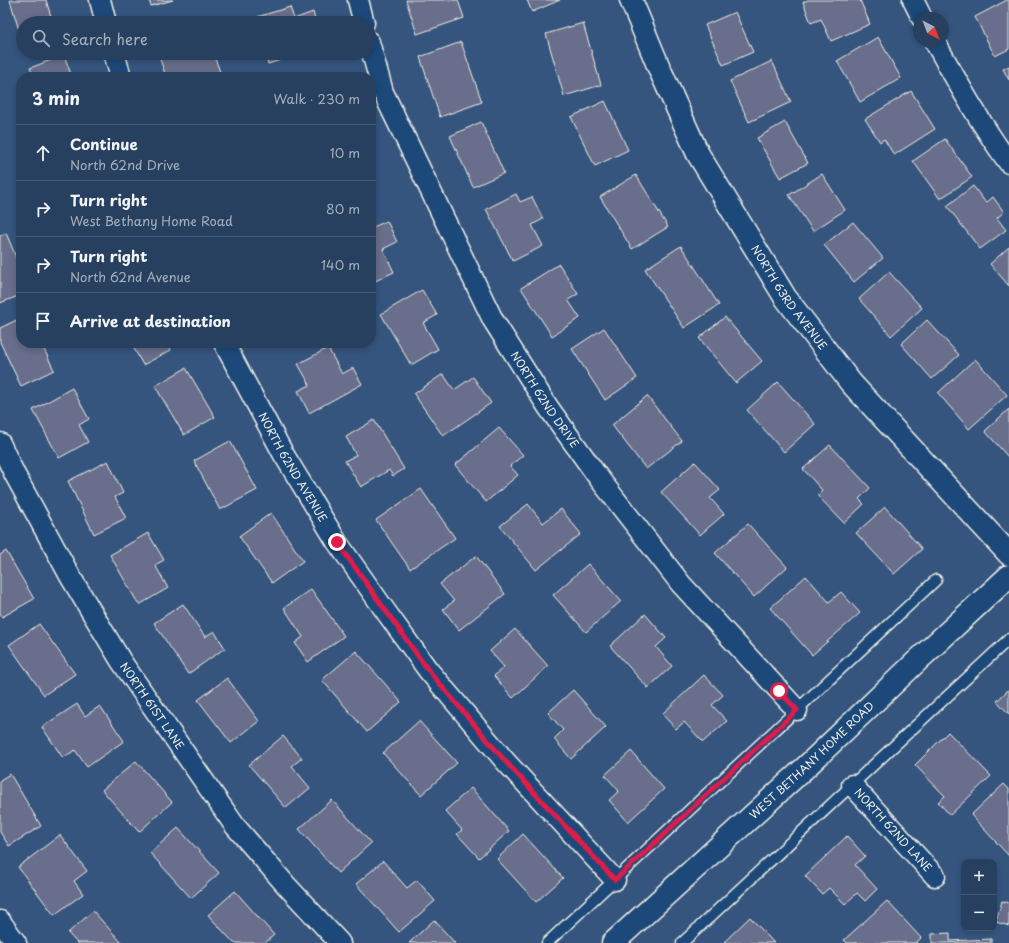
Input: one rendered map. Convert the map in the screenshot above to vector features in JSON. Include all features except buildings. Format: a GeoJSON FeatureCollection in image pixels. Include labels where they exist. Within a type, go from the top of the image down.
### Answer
{"type":"FeatureCollection","features":[{"type":"Feature","properties":{"kind":"street"},"geometry":{"type":"LineString","coordinates":[[100,0],[104,16]]}},
{"type":"Feature","properties":{"kind":"street"},"geometry":{"type":"LineString","coordinates":[[358,0],[362,16]]}},
{"type":"Feature","properties":{"kind":"street","name":"NORTH 63RD AVENUE"},"geometry":{"type":"LineString","coordinates":[[631,0],[660,70],[698,154],[786,297],[851,383],[1009,554]]}},
{"type":"Feature","properties":{"kind":"street"},"geometry":{"type":"LineString","coordinates":[[913,0],[919,12]]}},
{"type":"Feature","properties":{"kind":"street"},"geometry":{"type":"LineString","coordinates":[[938,48],[959,86],[1009,164]]}},
{"type":"Feature","properties":{"kind":"street"},"geometry":{"type":"LineString","coordinates":[[116,60],[120,72]]}},
{"type":"Feature","properties":{"kind":"street","name":"NORTH 62ND DRIVE"},"geometry":{"type":"LineString","coordinates":[[374,60],[383,92],[497,327],[548,407],[584,458],[681,584],[797,710]]}},
{"type":"Feature","properties":{"kind":"street","name":"NORTH 62ND AVENUE"},"geometry":{"type":"LineString","coordinates":[[227,348],[284,455],[337,542],[388,616],[428,670],[506,762],[615,880]]}},
{"type":"Feature","properties":{"kind":"street","name":"NORTH 61ST LANE"},"geometry":{"type":"LineString","coordinates":[[0,443],[14,473],[70,576],[121,661],[236,826],[286,885],[340,943]]}},
{"type":"Feature","properties":{"kind":"street","name":"WEST BETHANY HOME ROAD"},"geometry":{"type":"LineString","coordinates":[[613,943],[808,765],[1009,576]]}},
{"type":"Feature","properties":{"kind":"street","name":"NORTH 62ND LANE"},"geometry":{"type":"LineString","coordinates":[[852,785],[935,876]]}},
{"type":"Feature","properties":{"kind":"street"},"geometry":{"type":"LineString","coordinates":[[0,921],[16,943]]}},
{"type":"Feature","properties":{"kind":"lane"},"geometry":{"type":"LineString","coordinates":[[547,943],[936,580]]}},
{"type":"Feature","properties":{"kind":"lane"},"geometry":{"type":"LineString","coordinates":[[682,943],[1009,639]]}},
{"type":"Feature","properties":{"kind":"route"},"geometry":{"type":"LineString","coordinates":[[337,542],[428,670],[506,762],[615,880],[797,710],[779,691]]}}]}
